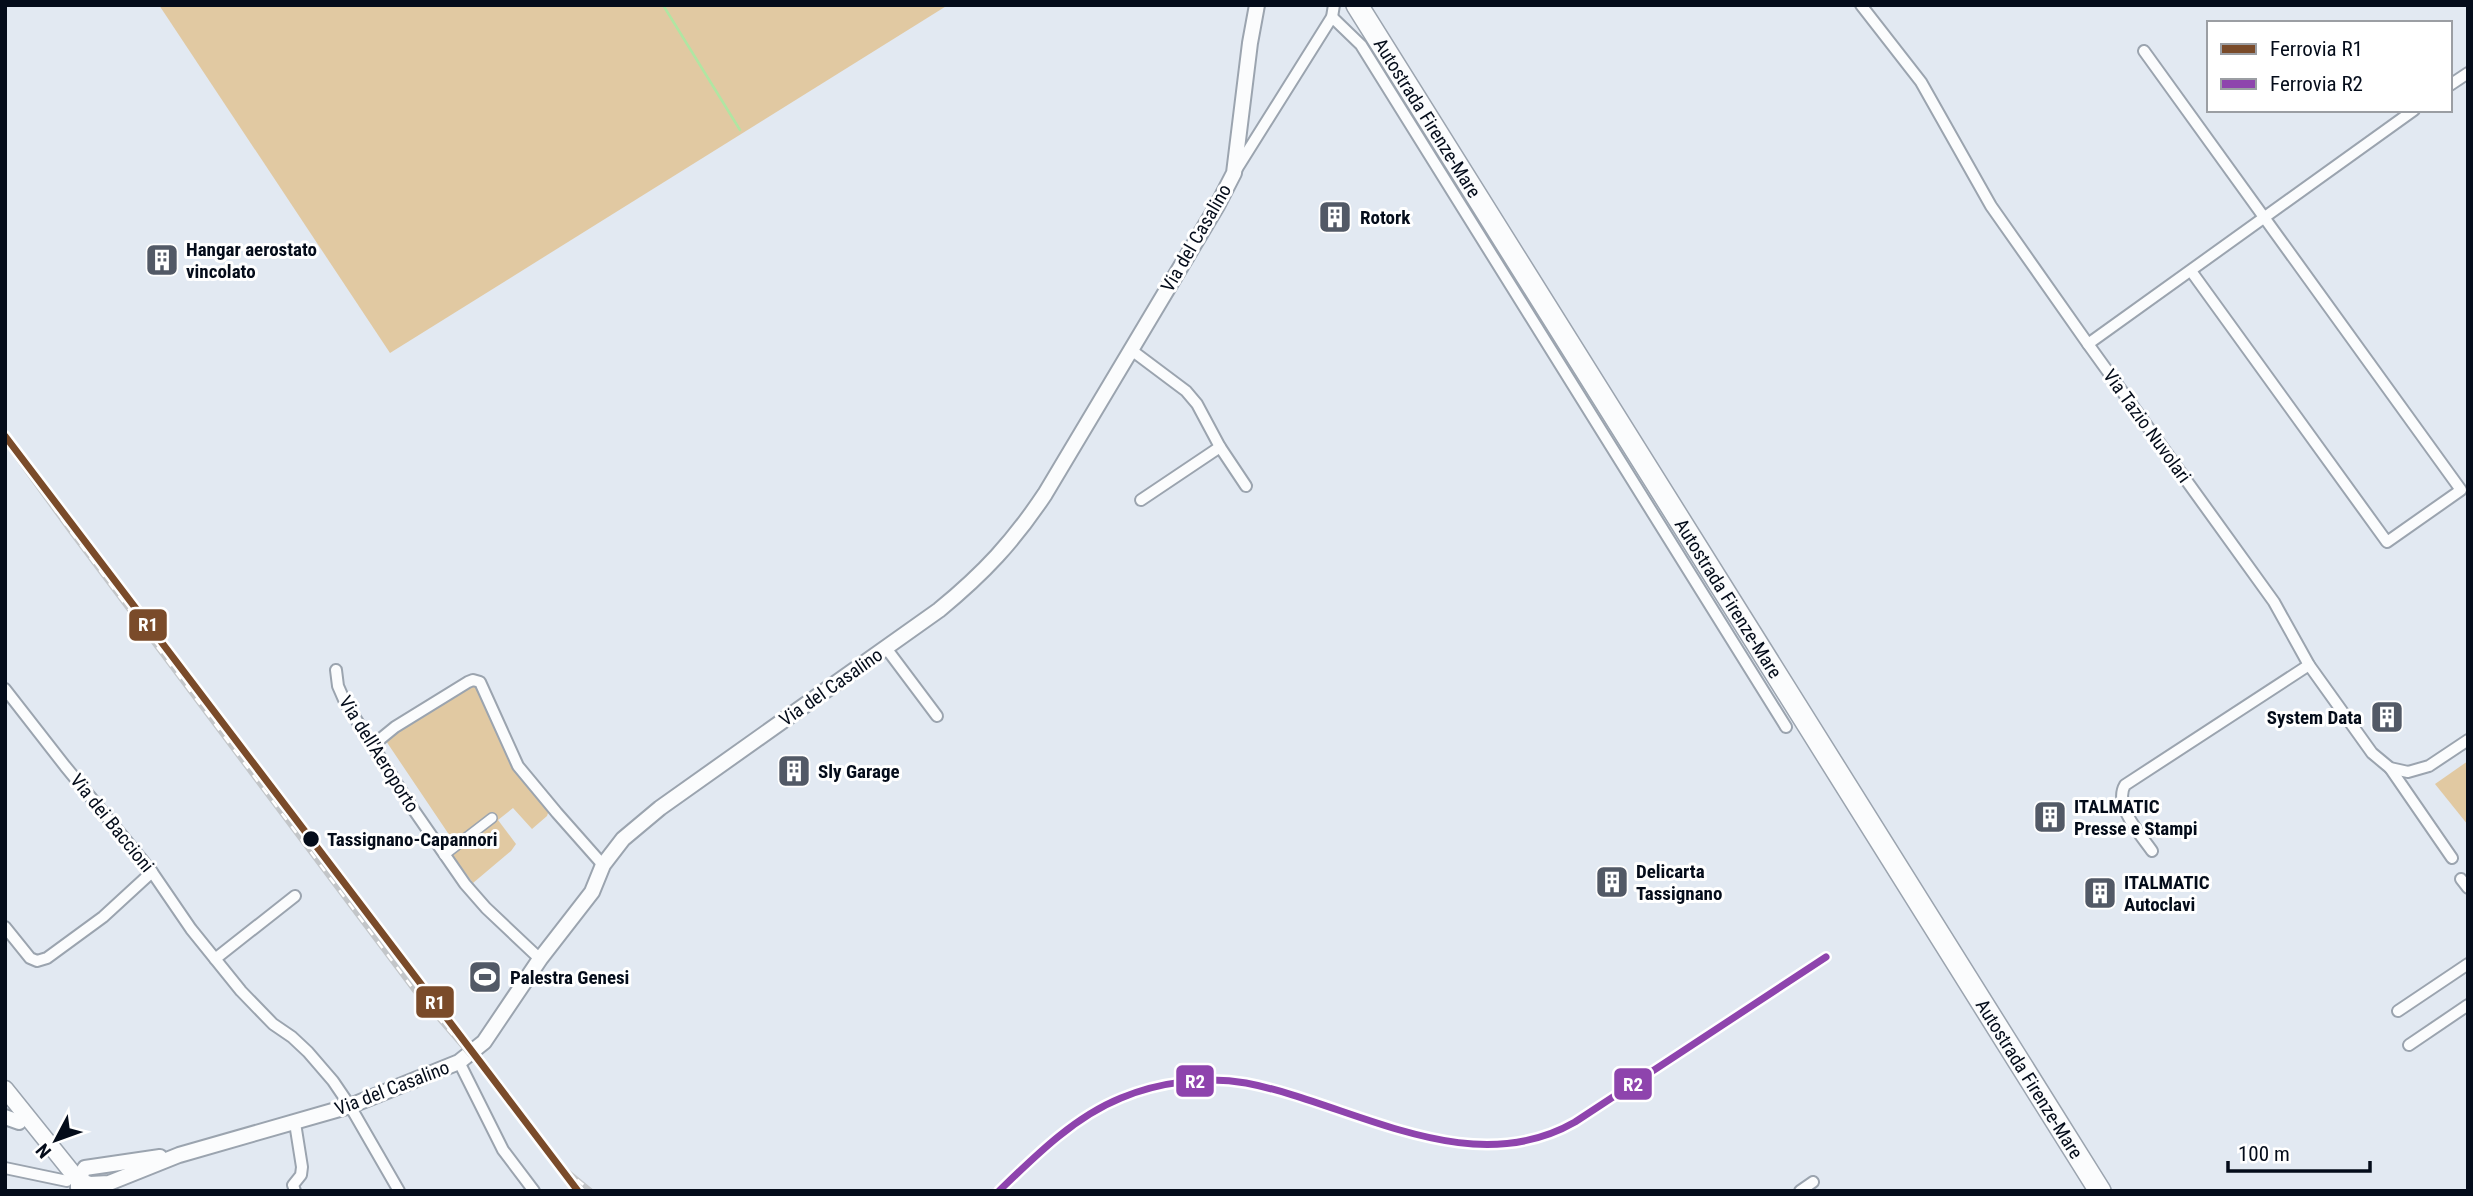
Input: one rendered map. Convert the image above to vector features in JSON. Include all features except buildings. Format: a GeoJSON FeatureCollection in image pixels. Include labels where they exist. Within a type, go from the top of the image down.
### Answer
{"type":"FeatureCollection","features":[{"type":"Feature","properties":{"kind":"highway","name":"Autostrada Firenze-Mare"},"geometry":{"type":"LineString","coordinates":[[1357,5],[2100,1191]]}},
{"type":"Feature","properties":{"kind":"highway","name":"Autostrada Firenze-Mare"},"geometry":{"type":"LineString","coordinates":[[1373,5],[1621,407],[2115,1191]]}},
{"type":"Feature","properties":{"kind":"main road"},"geometry":{"type":"LineString","coordinates":[[7,1106],[39,1130],[61,1157],[78,1185]]}},
{"type":"Feature","properties":{"kind":"main road"},"geometry":{"type":"LineString","coordinates":[[7,1106],[43,1151],[78,1185]]}},
{"type":"Feature","properties":{"kind":"street","name":"Via del Casalino"},"geometry":{"type":"LineString","coordinates":[[179,1155],[350,1106],[459,1062],[484,1042],[540,959],[592,892],[603,864],[623,839],[660,808],[939,610],[971,584],[1019,533],[1217,206],[1234,173],[1257,5]]}},
{"type":"Feature","properties":{"kind":"street","name":"Via Tazio Nuvolari"},"geometry":{"type":"LineString","coordinates":[[1861,5],[1921,82],[1991,206],[2274,602],[2309,665],[2372,753],[2390,768],[2452,858]]}},
{"type":"Feature","properties":{"kind":"street"},"geometry":{"type":"LineString","coordinates":[[1234,173],[1333,11],[1361,45],[1786,727]]}},
{"type":"Feature","properties":{"kind":"street"},"geometry":{"type":"LineString","coordinates":[[2144,51],[2461,490],[2387,542],[2191,271]]}},
{"type":"Feature","properties":{"kind":"street"},"geometry":{"type":"LineString","coordinates":[[2452,84],[2468,73]]}},
{"type":"Feature","properties":{"kind":"street"},"geometry":{"type":"LineString","coordinates":[[2088,344],[2411,112]]}},
{"type":"Feature","properties":{"kind":"street"},"geometry":{"type":"LineString","coordinates":[[1130,349],[1190,395],[1246,486]]}},
{"type":"Feature","properties":{"kind":"street"},"geometry":{"type":"LineString","coordinates":[[1141,500],[1220,447]]}},
{"type":"Feature","properties":{"kind":"street"},"geometry":{"type":"LineString","coordinates":[[886,648],[937,716]]}},
{"type":"Feature","properties":{"kind":"street"},"geometry":{"type":"LineString","coordinates":[[2152,851],[2122,800],[2122,789],[2125,785],[2309,665]]}},
{"type":"Feature","properties":{"kind":"street","name":"Via dell'Aeroporto"},"geometry":{"type":"LineString","coordinates":[[336,670],[338,686],[345,702],[444,855],[486,908],[540,959]]}},
{"type":"Feature","properties":{"kind":"street"},"geometry":{"type":"LineString","coordinates":[[373,746],[395,727],[468,682],[480,682],[518,766],[556,814],[603,864]]}},
{"type":"Feature","properties":{"kind":"street","name":"Via dei Baccioni"},"geometry":{"type":"LineString","coordinates":[[5,689],[152,872],[215,959],[256,1009],[308,1052],[350,1106],[399,1191]]}},
{"type":"Feature","properties":{"kind":"street"},"geometry":{"type":"LineString","coordinates":[[2390,768],[2399,772],[2420,770],[2468,740]]}},
{"type":"Feature","properties":{"kind":"street"},"geometry":{"type":"LineString","coordinates":[[444,855],[492,818]]}},
{"type":"Feature","properties":{"kind":"street"},"geometry":{"type":"LineString","coordinates":[[5,927],[30,958],[37,961],[47,958],[103,917],[152,872]]}},
{"type":"Feature","properties":{"kind":"street"},"geometry":{"type":"LineString","coordinates":[[215,959],[295,896]]}},
{"type":"Feature","properties":{"kind":"street"},"geometry":{"type":"LineString","coordinates":[[2398,1011],[2468,964]]}},
{"type":"Feature","properties":{"kind":"street"},"geometry":{"type":"LineString","coordinates":[[2409,1045],[2468,1005]]}},
{"type":"Feature","properties":{"kind":"street"},"geometry":{"type":"LineString","coordinates":[[459,1062],[503,1150],[534,1191]]}},
{"type":"Feature","properties":{"kind":"street"},"geometry":{"type":"LineString","coordinates":[[295,1123],[302,1167],[301,1175],[293,1185],[295,1191]]}},
{"type":"Feature","properties":{"kind":"street"},"geometry":{"type":"LineString","coordinates":[[61,1157],[79,1165],[96,1165],[179,1155]]}},
{"type":"Feature","properties":{"kind":"street"},"geometry":{"type":"LineString","coordinates":[[5,1168],[78,1185],[109,1183],[179,1155]]}},
{"type":"Feature","properties":{"kind":"street"},"geometry":{"type":"LineString","coordinates":[[78,1185],[85,1168],[96,1165]]}},
{"type":"Feature","properties":{"kind":"street"},"geometry":{"type":"LineString","coordinates":[[121,1191],[131,1175]]}},
{"type":"Feature","properties":{"kind":"street"},"geometry":{"type":"LineString","coordinates":[[1800,1191],[1813,1182]]}},
{"type":"Feature","properties":{"kind":"shaded area"},"geometry":{"type":"Polygon","coordinates":[[[159,5],[948,5],[390,353],[159,5]]]}},
{"type":"Feature","properties":{"kind":"shaded area"},"geometry":{"type":"Polygon","coordinates":[[[476,684],[516,769],[550,807],[547,816],[532,829],[513,808],[498,820],[516,844],[473,883],[453,856],[458,848],[384,738],[470,685],[476,684]]]}},
{"type":"Feature","properties":{"kind":"shaded area"},"geometry":{"type":"Polygon","coordinates":[[[2468,761],[2468,825],[2435,784],[2468,761]]]}},
{"type":"Feature","properties":{"kind":"waterway"},"geometry":{"type":"LineString","coordinates":[[663,5],[740,130]]}},
{"type":"Feature","properties":{"kind":"railway"},"geometry":{"type":"LineString","coordinates":[[5,441],[414,990],[512,1103]]}},
{"type":"Feature","properties":{"kind":"railway"},"geometry":{"type":"LineString","coordinates":[[999,1191],[1056,1138],[1104,1106],[1136,1092],[1199,1080],[1246,1083],[1410,1133],[1452,1142],[1494,1144],[1535,1139],[1575,1122],[1826,957]]}},
{"type":"Feature","properties":{"kind":"railway"},"geometry":{"type":"LineString","coordinates":[[543,1146],[591,1191]]}},
{"type":"Feature","properties":{"kind":"rail line","name":"R1"},"geometry":{"type":"LineString","coordinates":[[5,436],[578,1191]]}},
{"type":"Feature","properties":{"kind":"rail line","name":"R2"},"geometry":{"type":"LineString","coordinates":[[999,1191],[1056,1138],[1104,1106],[1136,1092],[1199,1080],[1246,1083],[1410,1133],[1452,1142],[1494,1144],[1535,1139],[1575,1122],[1826,957]]}},
{"type":"Feature","properties":{"kind":"place","name":"Rotork"},"geometry":{"type":"Point","coordinates":[1335,217]}},
{"type":"Feature","properties":{"kind":"place","name":"Hangar aerostato vincolato"},"geometry":{"type":"Point","coordinates":[162,260]}},
{"type":"Feature","properties":{"kind":"place","name":"System Data"},"geometry":{"type":"Point","coordinates":[2387,717]}},
{"type":"Feature","properties":{"kind":"place","name":"Sly Garage"},"geometry":{"type":"Point","coordinates":[794,771]}},
{"type":"Feature","properties":{"kind":"place","name":"ITALMATIC Presse e Stampi"},"geometry":{"type":"Point","coordinates":[2050,817]}},
{"type":"Feature","properties":{"kind":"place","name":"Tassignano-Capannori"},"geometry":{"type":"Point","coordinates":[311,839]}},
{"type":"Feature","properties":{"kind":"place","name":"Delicarta Tassignano"},"geometry":{"type":"Point","coordinates":[1612,882]}},
{"type":"Feature","properties":{"kind":"place","name":"ITALMATIC Autoclavi"},"geometry":{"type":"Point","coordinates":[2100,893]}},
{"type":"Feature","properties":{"kind":"place","name":"Palestra Genesi"},"geometry":{"type":"Point","coordinates":[485,977]}}]}
